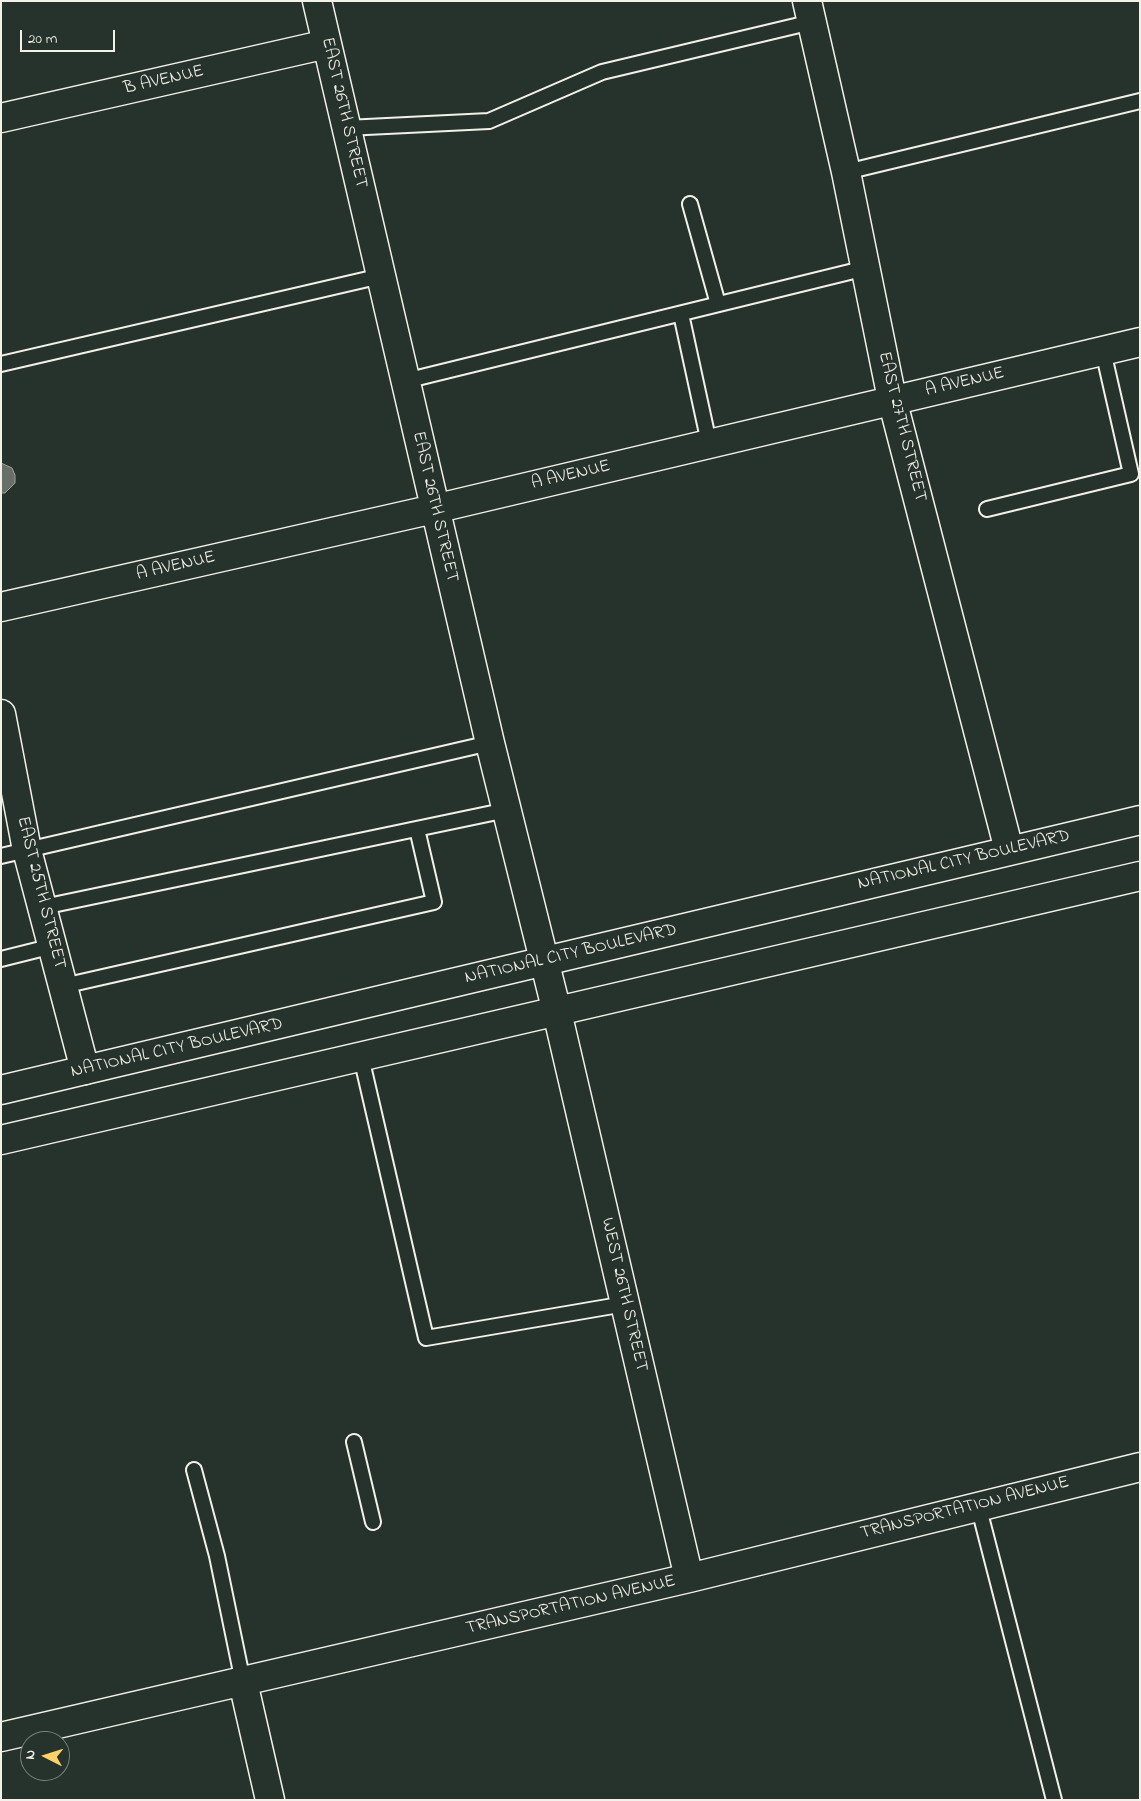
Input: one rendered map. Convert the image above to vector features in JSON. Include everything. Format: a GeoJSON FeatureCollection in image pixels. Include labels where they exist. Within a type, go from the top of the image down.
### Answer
{"type":"FeatureCollection","features":[{"type":"Feature","properties":{"kind":"street","name":"EAST 26TH STREET"},"geometry":{"type":"LineString","coordinates":[[322,2],[326,44],[434,509],[557,1012]]}},
{"type":"Feature","properties":{"kind":"street","name":"EAST 27TH STREET"},"geometry":{"type":"LineString","coordinates":[[809,12],[846,172],[892,399],[1009,850]]}},
{"type":"Feature","properties":{"kind":"street","name":"B AVENUE"},"geometry":{"type":"LineString","coordinates":[[1,118],[326,44]]}},
{"type":"Feature","properties":{"kind":"street","name":"A AVENUE"},"geometry":{"type":"LineString","coordinates":[[1,607],[434,509],[892,399],[1140,342]]}},
{"type":"Feature","properties":{"kind":"street","name":"EAST 25TH STREET"},"geometry":{"type":"LineString","coordinates":[[1,714],[5,752],[27,850],[85,1070]]}},
{"type":"Feature","properties":{"kind":"street","name":"NATIONAL CITY BOULEVARD"},"geometry":{"type":"LineString","coordinates":[[1,1090],[1140,820]]}},
{"type":"Feature","properties":{"kind":"street"},"geometry":{"type":"LineString","coordinates":[[1,1140],[1140,876]]}},
{"type":"Feature","properties":{"kind":"street","name":"WEST 26TH STREET"},"geometry":{"type":"LineString","coordinates":[[557,1012],[689,1578]]}},
{"type":"Feature","properties":{"kind":"street","name":"TRANSPORTATION AVENUE"},"geometry":{"type":"LineString","coordinates":[[1,1737],[689,1578],[978,1505],[1140,1467]]}},
{"type":"Feature","properties":{"kind":"street"},"geometry":{"type":"LineString","coordinates":[[243,1682],[270,1800]]}},
{"type":"Feature","properties":{"kind":"lane"},"geometry":{"type":"LineString","coordinates":[[346,128],[489,121],[602,72],[809,12]]}},
{"type":"Feature","properties":{"kind":"lane"},"geometry":{"type":"LineString","coordinates":[[846,172],[1140,100]]}},
{"type":"Feature","properties":{"kind":"lane"},"geometry":{"type":"LineString","coordinates":[[690,204],[718,304]]}},
{"type":"Feature","properties":{"kind":"lane"},"geometry":{"type":"LineString","coordinates":[[405,381],[866,268]]}},
{"type":"Feature","properties":{"kind":"lane"},"geometry":{"type":"LineString","coordinates":[[1,364],[380,276]]}},
{"type":"Feature","properties":{"kind":"lane"},"geometry":{"type":"LineString","coordinates":[[681,314],[709,443]]}},
{"type":"Feature","properties":{"kind":"lane"},"geometry":{"type":"LineString","coordinates":[[987,509],[1131,474],[1103,351]]}},
{"type":"Feature","properties":{"kind":"lane"},"geometry":{"type":"LineString","coordinates":[[1,856],[490,743]]}},
{"type":"Feature","properties":{"kind":"lane"},"geometry":{"type":"LineString","coordinates":[[43,907],[507,810]]}},
{"type":"Feature","properties":{"kind":"lane"},"geometry":{"type":"LineString","coordinates":[[63,986],[434,902],[417,829]]}},
{"type":"Feature","properties":{"kind":"lane"},"geometry":{"type":"LineString","coordinates":[[1,959],[53,946]]}},
{"type":"Feature","properties":{"kind":"lane"},"geometry":{"type":"LineString","coordinates":[[361,1057],[426,1338],[625,1304]]}},
{"type":"Feature","properties":{"kind":"lane"},"geometry":{"type":"LineString","coordinates":[[354,1442],[373,1522]]}},
{"type":"Feature","properties":{"kind":"lane"},"geometry":{"type":"LineString","coordinates":[[194,1470],[217,1556],[243,1682]]}},
{"type":"Feature","properties":{"kind":"lane"},"geometry":{"type":"LineString","coordinates":[[978,1505],[1054,1800]]}},
{"type":"Feature","properties":{"kind":"shaded area"},"geometry":{"type":"Polygon","coordinates":[[[1,463],[12,468],[15,475],[15,483],[5,493],[1,493],[1,463]]]}}]}
